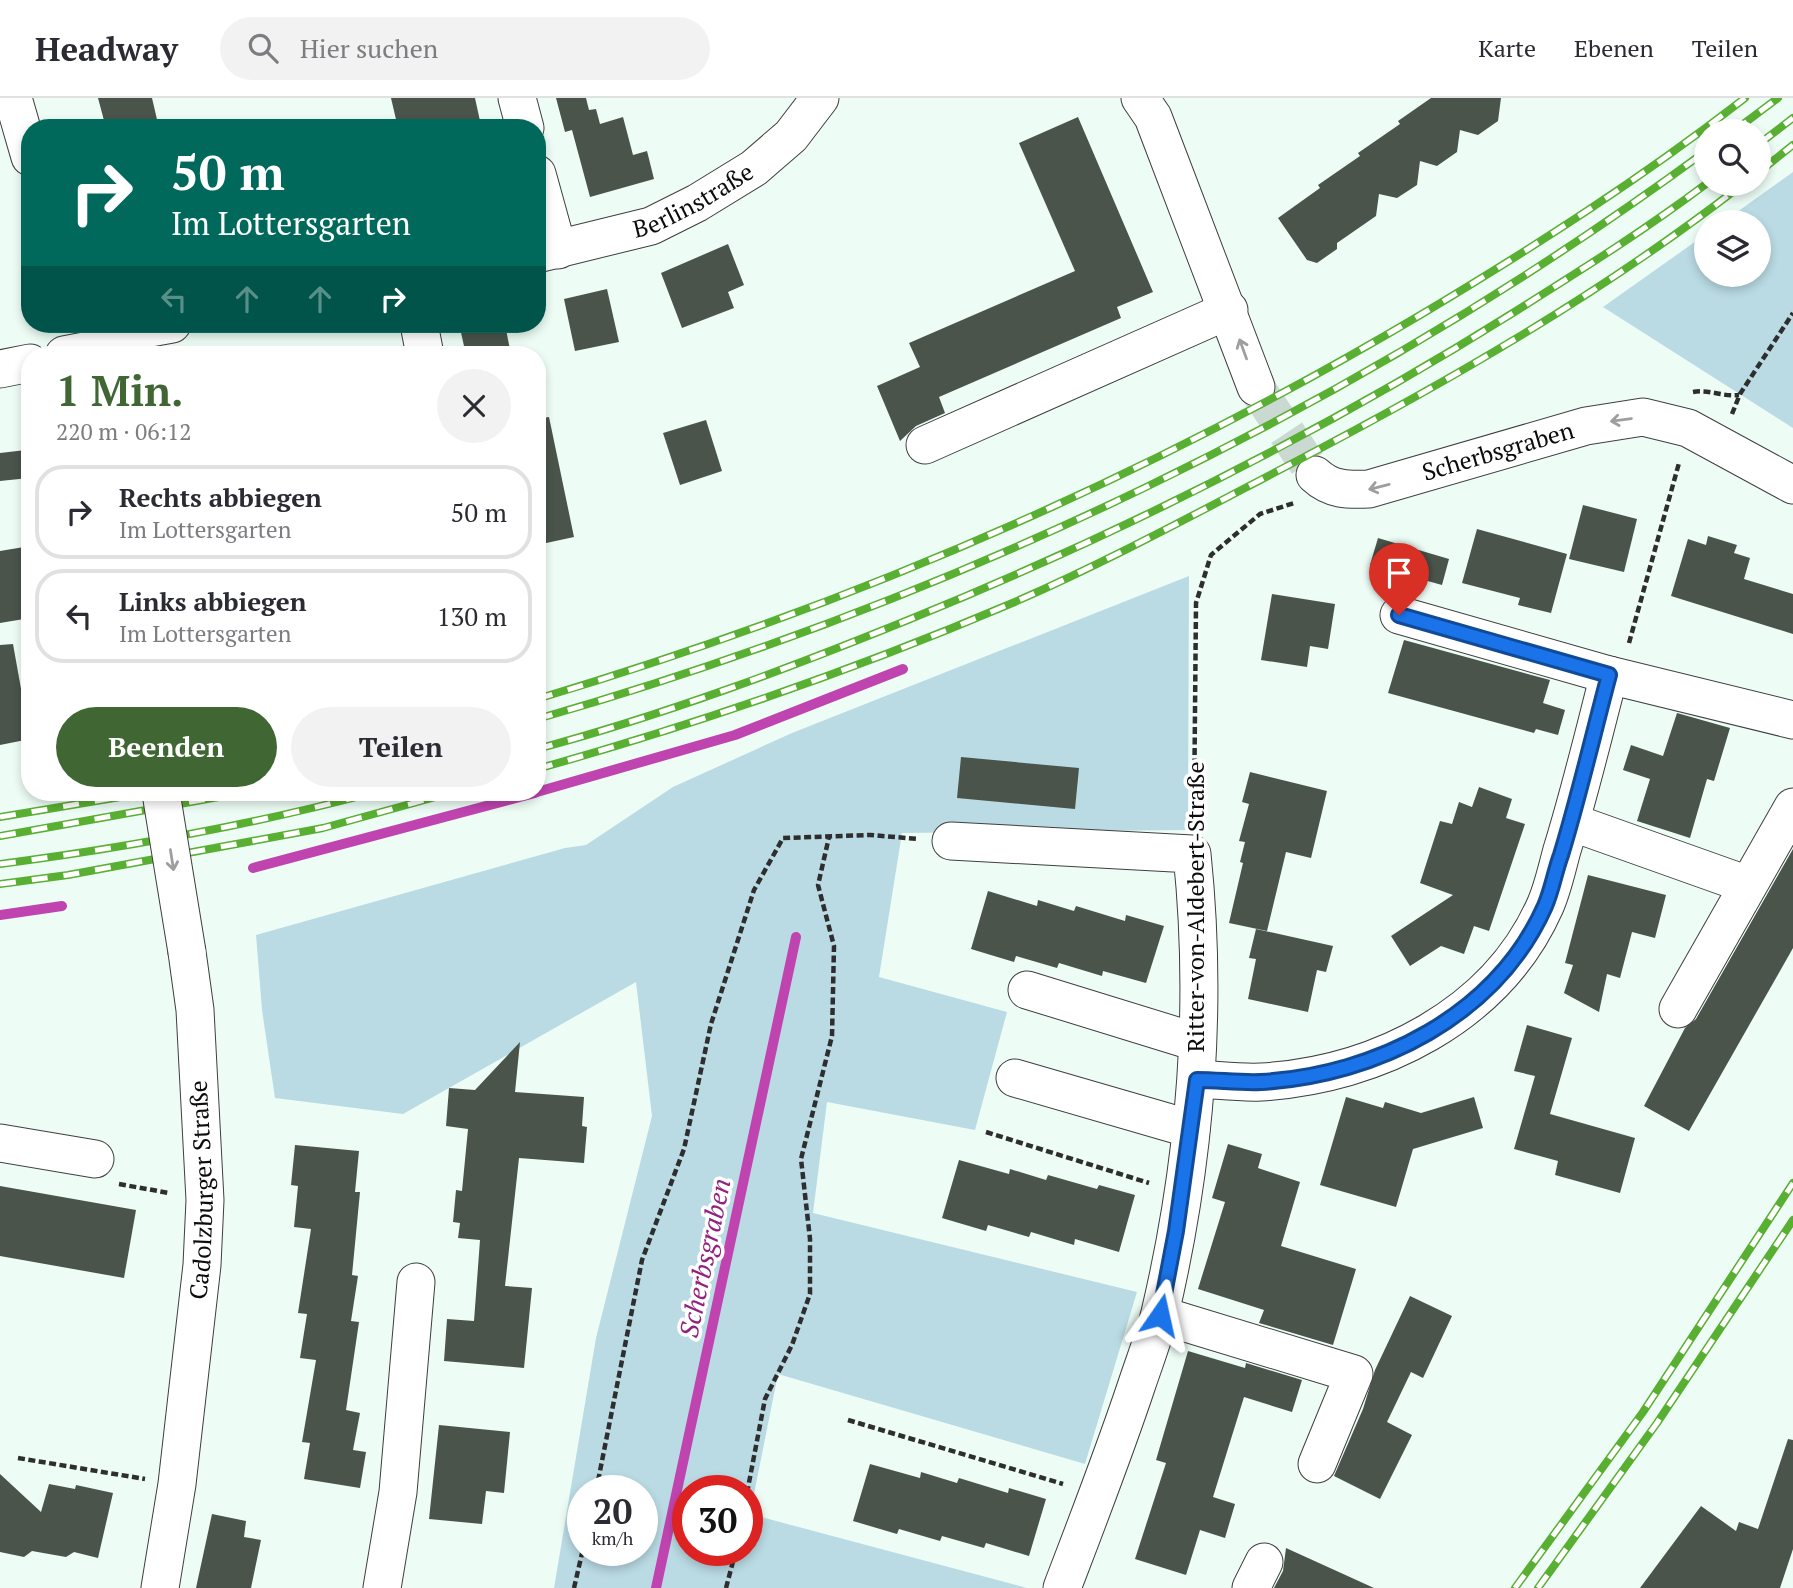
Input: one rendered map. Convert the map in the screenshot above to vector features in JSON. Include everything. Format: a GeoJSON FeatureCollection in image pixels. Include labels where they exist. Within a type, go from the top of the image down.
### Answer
{"type":"FeatureCollection","features":[{"type":"Feature","properties":{"kind":"street"},"geometry":{"type":"LineString","coordinates":[[13,98],[21,126]]}},
{"type":"Feature","properties":{"kind":"street"},"geometry":{"type":"LineString","coordinates":[[517,98],[523,119]]}},
{"type":"Feature","properties":{"kind":"street","name":"Berlinstraße"},"geometry":{"type":"LineString","coordinates":[[547,252],[651,226],[697,204],[754,168],[791,136],[820,98]]}},
{"type":"Feature","properties":{"kind":"street"},"geometry":{"type":"LineString","coordinates":[[1140,98],[1153,117],[1229,310],[1256,387]]}},
{"type":"Feature","properties":{"kind":"street"},"geometry":{"type":"LineString","coordinates":[[925,445],[1229,310]]}},
{"type":"Feature","properties":{"kind":"street"},"geometry":{"type":"LineString","coordinates":[[78,346],[124,333]]}},
{"type":"Feature","properties":{"kind":"street"},"geometry":{"type":"LineString","coordinates":[[0,369],[21,365]]}},
{"type":"Feature","properties":{"kind":"street","name":"Scherbsgraben"},"geometry":{"type":"LineString","coordinates":[[1320,480],[1348,490],[1369,489],[1619,419],[1643,417],[1688,428],[1793,485]]}},
{"type":"Feature","properties":{"kind":"street"},"geometry":{"type":"LineString","coordinates":[[1736,452],[1793,461]]}},
{"type":"Feature","properties":{"kind":"street"},"geometry":{"type":"LineString","coordinates":[[1399,615],[1609,675],[1793,720]]}},
{"type":"Feature","properties":{"kind":"street"},"geometry":{"type":"LineString","coordinates":[[1197,1080],[1260,1082],[1314,1074],[1403,1049],[1440,1028],[1484,990],[1517,953],[1545,906],[1571,822],[1609,675]]}},
{"type":"Feature","properties":{"kind":"street","name":"Cadolzburger Straße"},"geometry":{"type":"LineString","coordinates":[[160,1588],[177,1484],[202,1265],[205,1200],[195,1010],[162,801]]}},
{"type":"Feature","properties":{"kind":"street"},"geometry":{"type":"LineString","coordinates":[[1678,1009],[1793,807]]}},
{"type":"Feature","properties":{"kind":"street"},"geometry":{"type":"LineString","coordinates":[[1571,822],[1748,885]]}},
{"type":"Feature","properties":{"kind":"street"},"geometry":{"type":"LineString","coordinates":[[951,841],[1192,854]]}},
{"type":"Feature","properties":{"kind":"street","name":"Ritter-von-Aldebert-Straße"},"geometry":{"type":"LineString","coordinates":[[1068,1586],[1160,1315],[1182,1193],[1197,1080],[1199,916],[1192,854]]}},
{"type":"Feature","properties":{"kind":"street"},"geometry":{"type":"LineString","coordinates":[[1027,990],[1196,1042]]}},
{"type":"Feature","properties":{"kind":"street"},"geometry":{"type":"LineString","coordinates":[[1015,1078],[1191,1129]]}},
{"type":"Feature","properties":{"kind":"street"},"geometry":{"type":"LineString","coordinates":[[0,1143],[94,1159]]}},
{"type":"Feature","properties":{"kind":"street"},"geometry":{"type":"LineString","coordinates":[[382,1588],[398,1492],[416,1282]]}},
{"type":"Feature","properties":{"kind":"street"},"geometry":{"type":"LineString","coordinates":[[1160,1315],[1354,1374],[1317,1464]]}},
{"type":"Feature","properties":{"kind":"path"},"geometry":{"type":"LineString","coordinates":[[1736,452],[1734,405],[1793,313]]}},
{"type":"Feature","properties":{"kind":"path"},"geometry":{"type":"LineString","coordinates":[[1609,675],[1623,664],[1688,428]]}},
{"type":"Feature","properties":{"kind":"path","name":"Ritter-von-Aldebert-Straße"},"geometry":{"type":"LineString","coordinates":[[1192,854],[1196,603],[1211,555],[1260,514],[1314,494],[1320,480]]}},
{"type":"Feature","properties":{"kind":"path"},"geometry":{"type":"LineString","coordinates":[[599,1475],[642,1260],[684,1149],[711,1024],[754,890],[783,838],[870,835],[951,841]]}},
{"type":"Feature","properties":{"kind":"path"},"geometry":{"type":"LineString","coordinates":[[750,1475],[765,1399],[792,1345],[810,1294],[810,1239],[801,1159],[832,1036],[834,946],[818,885],[829,837]]}},
{"type":"Feature","properties":{"kind":"path"},"geometry":{"type":"LineString","coordinates":[[986,1132],[1182,1193]]}},
{"type":"Feature","properties":{"kind":"path"},"geometry":{"type":"LineString","coordinates":[[94,1159],[93,1179],[205,1200]]}},
{"type":"Feature","properties":{"kind":"path"},"geometry":{"type":"LineString","coordinates":[[848,1420],[1098,1494]]}},
{"type":"Feature","properties":{"kind":"path"},"geometry":{"type":"LineString","coordinates":[[18,1458],[177,1484]]}},
{"type":"Feature","properties":{"kind":"path"},"geometry":{"type":"LineString","coordinates":[[574,1588],[579,1566]]}},
{"type":"Feature","properties":{"kind":"path"},"geometry":{"type":"LineString","coordinates":[[726,1588],[732,1566]]}},
{"type":"Feature","properties":{"kind":"shaded area"},"geometry":{"type":"Polygon","coordinates":[[[1793,172],[1793,428],[1603,307],[1694,243],[1694,287],[1771,287],[1771,210],[1740,210],[1759,196],[1771,196],[1771,188],[1793,172]]]}},
{"type":"Feature","properties":{"kind":"shaded area"},"geometry":{"type":"Polygon","coordinates":[[[1189,576],[1188,830],[902,833],[879,977],[1007,1012],[975,1130],[827,1102],[813,1213],[1137,1292],[1085,1464],[778,1374],[758,1475],[672,1475],[672,1566],[763,1566],[763,1517],[1027,1588],[554,1588],[567,1511],[567,1566],[658,1566],[658,1475],[573,1475],[596,1338],[652,1116],[636,982],[403,1114],[275,1098],[262,1010],[256,935],[565,848],[586,845],[673,787],[792,733],[1189,576]]]}},
{"type":"Feature","properties":{"kind":"building"},"geometry":{"type":"Polygon","coordinates":[[[98,98],[152,98],[157,119],[104,119],[98,98]]]}},
{"type":"Feature","properties":{"kind":"building"},"geometry":{"type":"Polygon","coordinates":[[[391,98],[475,98],[480,119],[396,119],[391,98]]]}},
{"type":"Feature","properties":{"kind":"building"},"geometry":{"type":"Polygon","coordinates":[[[556,98],[586,98],[589,110],[596,109],[600,124],[623,117],[633,155],[647,151],[654,179],[590,197],[572,130],[565,132],[556,98]]]}},
{"type":"Feature","properties":{"kind":"building"},"geometry":{"type":"Polygon","coordinates":[[[1431,98],[1501,98],[1498,121],[1478,135],[1460,130],[1457,152],[1437,166],[1420,161],[1417,185],[1397,198],[1379,194],[1376,216],[1337,243],[1337,249],[1317,263],[1307,260],[1278,218],[1320,188],[1318,185],[1360,156],[1358,153],[1400,124],[1398,121],[1431,98]]]}},
{"type":"Feature","properties":{"kind":"building"},"geometry":{"type":"Polygon","coordinates":[[[1078,117],[1153,292],[1117,307],[1121,318],[939,397],[945,413],[916,426],[900,441],[877,386],[920,367],[909,343],[1075,271],[1019,143],[1078,117]]]}},
{"type":"Feature","properties":{"kind":"building"},"geometry":{"type":"Polygon","coordinates":[[[728,244],[744,285],[728,292],[734,308],[682,328],[661,273],[728,244]]]}},
{"type":"Feature","properties":{"kind":"building"},"geometry":{"type":"Polygon","coordinates":[[[607,289],[619,342],[575,351],[564,299],[607,289]]]}},
{"type":"Feature","properties":{"kind":"building"},"geometry":{"type":"Polygon","coordinates":[[[461,333],[507,333],[509,346],[464,346],[461,333]]]}},
{"type":"Feature","properties":{"kind":"building"},"geometry":{"type":"Polygon","coordinates":[[[549,417],[574,537],[546,543],[546,418],[549,417]]]}},
{"type":"Feature","properties":{"kind":"building"},"geometry":{"type":"Polygon","coordinates":[[[706,420],[722,471],[680,485],[663,433],[706,420]]]}},
{"type":"Feature","properties":{"kind":"building"},"geometry":{"type":"Polygon","coordinates":[[[21,451],[21,479],[0,481],[0,453],[21,451]]]}},
{"type":"Feature","properties":{"kind":"building"},"geometry":{"type":"Polygon","coordinates":[[[1583,505],[1637,519],[1624,572],[1569,559],[1583,505]]]}},
{"type":"Feature","properties":{"kind":"building"},"geometry":{"type":"Polygon","coordinates":[[[1477,529],[1567,554],[1551,613],[1518,605],[1520,598],[1462,583],[1477,529]]]}},
{"type":"Feature","properties":{"kind":"building"},"geometry":{"type":"Polygon","coordinates":[[[1708,536],[1737,545],[1734,553],[1750,558],[1744,579],[1793,594],[1793,634],[1671,596],[1688,539],[1706,545],[1708,536]]]}},
{"type":"Feature","properties":{"kind":"building"},"geometry":{"type":"Polygon","coordinates":[[[1378,538],[1449,559],[1442,585],[1370,565],[1378,538]]]}},
{"type":"Feature","properties":{"kind":"building"},"geometry":{"type":"Polygon","coordinates":[[[21,548],[21,620],[0,623],[0,551],[21,548]]]}},
{"type":"Feature","properties":{"kind":"building"},"geometry":{"type":"Polygon","coordinates":[[[1272,594],[1335,604],[1328,649],[1310,646],[1307,667],[1261,660],[1272,594]]]}},
{"type":"Feature","properties":{"kind":"building"},"geometry":{"type":"Polygon","coordinates":[[[1404,640],[1550,680],[1543,703],[1565,710],[1558,735],[1536,729],[1534,733],[1388,693],[1404,640]]]}},
{"type":"Feature","properties":{"kind":"building"},"geometry":{"type":"Polygon","coordinates":[[[13,644],[21,689],[21,741],[0,745],[0,645],[13,644]]]}},
{"type":"Feature","properties":{"kind":"building"},"geometry":{"type":"Polygon","coordinates":[[[1677,713],[1730,728],[1714,781],[1707,779],[1690,838],[1637,821],[1650,779],[1623,770],[1631,745],[1663,756],[1677,713]]]}},
{"type":"Feature","properties":{"kind":"building"},"geometry":{"type":"Polygon","coordinates":[[[961,757],[1079,768],[1075,809],[957,798],[961,757]]]}},
{"type":"Feature","properties":{"kind":"building"},"geometry":{"type":"Polygon","coordinates":[[[1250,772],[1327,791],[1311,858],[1286,852],[1267,931],[1229,923],[1243,863],[1240,862],[1245,842],[1239,841],[1249,804],[1242,802],[1250,772]]]}},
{"type":"Feature","properties":{"kind":"building"},"geometry":{"type":"Polygon","coordinates":[[[1479,787],[1512,799],[1506,818],[1525,824],[1489,931],[1474,926],[1464,954],[1441,946],[1410,966],[1391,936],[1453,895],[1420,883],[1440,821],[1452,824],[1459,802],[1472,807],[1479,787]]]}},
{"type":"Feature","properties":{"kind":"building"},"geometry":{"type":"Polygon","coordinates":[[[1793,849],[1793,948],[1689,1131],[1644,1106],[1685,1028],[1696,1019],[1793,849]]]}},
{"type":"Feature","properties":{"kind":"building"},"geometry":{"type":"Polygon","coordinates":[[[1588,875],[1666,895],[1655,938],[1632,932],[1620,978],[1607,974],[1599,1012],[1564,993],[1573,965],[1565,963],[1588,875]]]}},
{"type":"Feature","properties":{"kind":"building"},"geometry":{"type":"Polygon","coordinates":[[[988,891],[1037,906],[1038,900],[1074,911],[1076,906],[1125,921],[1126,915],[1164,926],[1146,983],[1103,971],[1102,976],[1059,963],[1057,968],[1016,956],[1014,962],[971,949],[988,891]]]}},
{"type":"Feature","properties":{"kind":"building"},"geometry":{"type":"Polygon","coordinates":[[[1256,929],[1333,946],[1326,972],[1317,970],[1308,1012],[1248,999],[1256,959],[1249,958],[1256,929]]]}},
{"type":"Feature","properties":{"kind":"building"},"geometry":{"type":"Polygon","coordinates":[[[1527,1025],[1572,1038],[1550,1114],[1635,1138],[1620,1193],[1555,1175],[1558,1161],[1514,1149],[1535,1076],[1514,1071],[1527,1025]]]}},
{"type":"Feature","properties":{"kind":"building"},"geometry":{"type":"Polygon","coordinates":[[[520,1042],[515,1092],[584,1097],[582,1126],[587,1127],[584,1163],[519,1158],[505,1286],[532,1288],[524,1368],[444,1361],[447,1319],[474,1321],[480,1240],[458,1238],[460,1223],[453,1222],[456,1190],[462,1191],[468,1129],[446,1126],[449,1088],[475,1090],[520,1042]]]}},
{"type":"Feature","properties":{"kind":"building"},"geometry":{"type":"Polygon","coordinates":[[[1346,1097],[1383,1108],[1385,1102],[1421,1113],[1474,1097],[1483,1128],[1413,1149],[1396,1207],[1320,1185],[1346,1097]]]}},
{"type":"Feature","properties":{"kind":"building"},"geometry":{"type":"Polygon","coordinates":[[[1228,1144],[1262,1154],[1258,1168],[1300,1182],[1281,1246],[1356,1269],[1333,1345],[1259,1323],[1264,1310],[1198,1289],[1225,1202],[1212,1198],[1228,1144]]]}},
{"type":"Feature","properties":{"kind":"building"},"geometry":{"type":"Polygon","coordinates":[[[295,1145],[359,1151],[355,1192],[360,1192],[352,1275],[358,1276],[351,1321],[359,1322],[346,1410],[360,1413],[353,1450],[366,1452],[360,1488],[304,1479],[310,1443],[302,1442],[316,1360],[300,1358],[307,1314],[298,1313],[311,1229],[294,1227],[298,1186],[291,1185],[295,1145]]]}},
{"type":"Feature","properties":{"kind":"building"},"geometry":{"type":"Polygon","coordinates":[[[959,1160],[1009,1174],[1010,1169],[1046,1180],[1048,1175],[1097,1189],[1099,1185],[1135,1195],[1119,1252],[1075,1239],[1074,1245],[1031,1232],[1029,1237],[988,1225],[986,1231],[942,1218],[959,1160]]]}},
{"type":"Feature","properties":{"kind":"building"},"geometry":{"type":"Polygon","coordinates":[[[0,1186],[136,1210],[124,1278],[0,1256],[0,1186]]]}},
{"type":"Feature","properties":{"kind":"building"},"geometry":{"type":"Polygon","coordinates":[[[1410,1296],[1452,1316],[1423,1378],[1411,1372],[1387,1422],[1412,1435],[1380,1499],[1334,1476],[1363,1409],[1375,1370],[1410,1296]]]}},
{"type":"Feature","properties":{"kind":"building"},"geometry":{"type":"Polygon","coordinates":[[[1188,1351],[1245,1368],[1246,1363],[1302,1380],[1292,1412],[1244,1397],[1213,1497],[1235,1504],[1225,1538],[1200,1530],[1186,1575],[1135,1559],[1166,1463],[1156,1460],[1188,1351]]]}},
{"type":"Feature","properties":{"kind":"building"},"geometry":{"type":"Polygon","coordinates":[[[439,1425],[510,1432],[504,1493],[486,1491],[482,1524],[429,1519],[439,1425]]]}},
{"type":"Feature","properties":{"kind":"building"},"geometry":{"type":"Polygon","coordinates":[[[1788,1439],[1793,1440],[1793,1549],[1780,1588],[1640,1588],[1701,1506],[1736,1531],[1739,1522],[1758,1529],[1788,1439]]]}},
{"type":"Feature","properties":{"kind":"building"},"geometry":{"type":"Polygon","coordinates":[[[870,1464],[920,1478],[921,1472],[957,1483],[959,1478],[1008,1493],[1009,1488],[1046,1499],[1029,1556],[986,1543],[984,1548],[942,1536],[940,1541],[899,1529],[897,1534],[853,1521],[870,1464]]]}},
{"type":"Feature","properties":{"kind":"building"},"geometry":{"type":"Polygon","coordinates":[[[0,1474],[41,1512],[49,1484],[75,1489],[76,1485],[113,1493],[98,1558],[74,1552],[66,1557],[32,1551],[24,1557],[0,1552],[0,1474]]]}},
{"type":"Feature","properties":{"kind":"building"},"geometry":{"type":"Polygon","coordinates":[[[212,1514],[246,1521],[244,1537],[261,1540],[251,1588],[196,1588],[212,1514]]]}},
{"type":"Feature","properties":{"kind":"building"},"geometry":{"type":"Polygon","coordinates":[[[1286,1548],[1374,1588],[1274,1588],[1283,1571],[1286,1548]]]}},
{"type":"Feature","properties":{"kind":"waterway"},"geometry":{"type":"LineString","coordinates":[[546,789],[735,735],[903,669]]}},
{"type":"Feature","properties":{"kind":"waterway"},"geometry":{"type":"LineString","coordinates":[[253,868],[505,801]]}},
{"type":"Feature","properties":{"kind":"waterway"},"geometry":{"type":"LineString","coordinates":[[0,915],[62,906]]}},
{"type":"Feature","properties":{"kind":"waterway","name":"Scherbsgraben"},"geometry":{"type":"LineString","coordinates":[[656,1588],[796,937]]}},
{"type":"Feature","properties":{"kind":"tunnel"},"geometry":{"type":"LineString","coordinates":[[1256,387],[1315,475]]}},
{"type":"Feature","properties":{"kind":"railway"},"geometry":{"type":"LineString","coordinates":[[546,696],[653,663],[880,580],[992,534],[1210,431],[1317,374],[1505,263],[1627,184],[1745,98]]}},
{"type":"Feature","properties":{"kind":"railway"},"geometry":{"type":"LineString","coordinates":[[1750,119],[1778,98]]}},
{"type":"Feature","properties":{"kind":"railway"},"geometry":{"type":"LineString","coordinates":[[1771,135],[1793,118]]}},
{"type":"Feature","properties":{"kind":"railway"},"geometry":{"type":"LineString","coordinates":[[1771,162],[1793,145]]}},
{"type":"Feature","properties":{"kind":"railway"},"geometry":{"type":"LineString","coordinates":[[546,716],[693,671],[846,616],[998,555],[1147,487],[1292,412],[1434,331],[1572,244],[1694,159]]}},
{"type":"Feature","properties":{"kind":"railway"},"geometry":{"type":"LineString","coordinates":[[546,747],[678,706],[817,656],[987,587],[1143,516],[1295,439],[1443,355],[1612,249],[1694,193]]}},
{"type":"Feature","properties":{"kind":"railway"},"geometry":{"type":"LineString","coordinates":[[546,766],[717,714],[835,673],[952,628],[1081,572],[1289,465],[1465,369],[1579,299],[1727,196]]}},
{"type":"Feature","properties":{"kind":"railway"},"geometry":{"type":"LineString","coordinates":[[0,817],[96,801]]}},
{"type":"Feature","properties":{"kind":"railway"},"geometry":{"type":"LineString","coordinates":[[0,836],[196,801]]}},
{"type":"Feature","properties":{"kind":"railway"},"geometry":{"type":"LineString","coordinates":[[0,864],[187,834],[339,801]]}},
{"type":"Feature","properties":{"kind":"railway"},"geometry":{"type":"LineString","coordinates":[[0,884],[68,875],[323,828],[421,801]]}},
{"type":"Feature","properties":{"kind":"railway"},"geometry":{"type":"LineString","coordinates":[[1515,1588],[1643,1412],[1793,1183]]}},
{"type":"Feature","properties":{"kind":"railway"},"geometry":{"type":"LineString","coordinates":[[1538,1588],[1657,1423],[1793,1220]]}},
{"type":"Feature","properties":{"kind":"route"},"geometry":{"type":"LineString","coordinates":[[1160,1315],[1176,1231],[1197,1080],[1260,1082],[1314,1074],[1403,1049],[1440,1028],[1484,990],[1517,953],[1545,906],[1571,822],[1609,675],[1399,615]]}}]}
